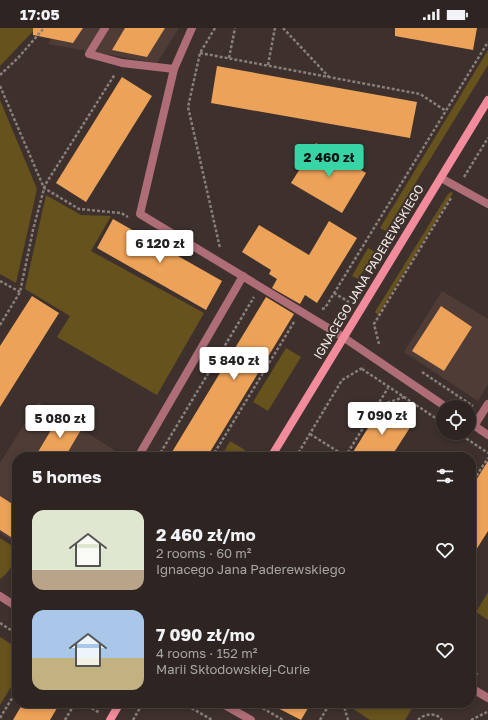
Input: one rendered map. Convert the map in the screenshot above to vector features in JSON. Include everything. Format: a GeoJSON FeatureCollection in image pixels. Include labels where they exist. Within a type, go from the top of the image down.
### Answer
{"type":"FeatureCollection","features":[{"type":"Feature","properties":{"kind":"main road","name":"IGNACEGO JANA PADEREWSKIEGO"},"geometry":{"type":"LineString","coordinates":[[274,452],[488,100]]}},
{"type":"Feature","properties":{"kind":"main road"},"geometry":{"type":"LineString","coordinates":[[110,720],[117,708]]}},
{"type":"Feature","properties":{"kind":"street"},"geometry":{"type":"LineString","coordinates":[[105,28],[89,54],[122,63],[174,68]]}},
{"type":"Feature","properties":{"kind":"street"},"geometry":{"type":"LineString","coordinates":[[192,28],[174,68],[140,214],[343,338],[436,400]]}},
{"type":"Feature","properties":{"kind":"street"},"geometry":{"type":"LineString","coordinates":[[441,178],[488,204]]}},
{"type":"Feature","properties":{"kind":"street"},"geometry":{"type":"LineString","coordinates":[[141,452],[243,276]]}},
{"type":"Feature","properties":{"kind":"street"},"geometry":{"type":"LineString","coordinates":[[476,420],[488,404]]}},
{"type":"Feature","properties":{"kind":"street"},"geometry":{"type":"LineString","coordinates":[[476,427],[488,435]]}},
{"type":"Feature","properties":{"kind":"street"},"geometry":{"type":"LineString","coordinates":[[0,596],[12,604]]}},
{"type":"Feature","properties":{"kind":"street"},"geometry":{"type":"LineString","coordinates":[[476,691],[488,698]]}},
{"type":"Feature","properties":{"kind":"street"},"geometry":{"type":"LineString","coordinates":[[229,708],[249,720]]}},
{"type":"Feature","properties":{"kind":"path"},"geometry":{"type":"LineString","coordinates":[[0,75],[18,58],[44,28]]}},
{"type":"Feature","properties":{"kind":"path"},"geometry":{"type":"LineString","coordinates":[[215,28],[200,52],[188,106],[222,254]]}},
{"type":"Feature","properties":{"kind":"path"},"geometry":{"type":"LineString","coordinates":[[229,58],[235,28]]}},
{"type":"Feature","properties":{"kind":"path"},"geometry":{"type":"LineString","coordinates":[[268,65],[275,28]]}},
{"type":"Feature","properties":{"kind":"path"},"geometry":{"type":"LineString","coordinates":[[283,28],[329,77]]}},
{"type":"Feature","properties":{"kind":"path"},"geometry":{"type":"LineString","coordinates":[[331,298],[488,42]]}},
{"type":"Feature","properties":{"kind":"path"},"geometry":{"type":"LineString","coordinates":[[200,52],[420,94],[446,111]]}},
{"type":"Feature","properties":{"kind":"path"},"geometry":{"type":"LineString","coordinates":[[0,325],[20,292],[33,230],[44,188],[122,63]]}},
{"type":"Feature","properties":{"kind":"path"},"geometry":{"type":"LineString","coordinates":[[0,86],[44,188],[79,209],[121,213]]}},
{"type":"Feature","properties":{"kind":"path"},"geometry":{"type":"LineString","coordinates":[[384,348],[378,344],[374,324],[488,138]]}},
{"type":"Feature","properties":{"kind":"path"},"geometry":{"type":"LineString","coordinates":[[0,281],[20,292]]}},
{"type":"Feature","properties":{"kind":"path"},"geometry":{"type":"LineString","coordinates":[[161,452],[257,292]]}},
{"type":"Feature","properties":{"kind":"path"},"geometry":{"type":"LineString","coordinates":[[215,452],[300,311]]}},
{"type":"Feature","properties":{"kind":"path"},"geometry":{"type":"LineString","coordinates":[[299,452],[342,380],[362,369],[388,388],[436,419]]}},
{"type":"Feature","properties":{"kind":"path"},"geometry":{"type":"LineString","coordinates":[[417,369],[483,412]]}},
{"type":"Feature","properties":{"kind":"path"},"geometry":{"type":"LineString","coordinates":[[348,452],[388,388]]}},
{"type":"Feature","properties":{"kind":"path"},"geometry":{"type":"LineString","coordinates":[[377,406],[404,398]]}},
{"type":"Feature","properties":{"kind":"path"},"geometry":{"type":"LineString","coordinates":[[310,434],[337,452]]}},
{"type":"Feature","properties":{"kind":"path"},"geometry":{"type":"LineString","coordinates":[[468,440],[488,453]]}},
{"type":"Feature","properties":{"kind":"path"},"geometry":{"type":"LineString","coordinates":[[476,476],[488,458]]}},
{"type":"Feature","properties":{"kind":"path"},"geometry":{"type":"LineString","coordinates":[[0,624],[12,631]]}},
{"type":"Feature","properties":{"kind":"path"},"geometry":{"type":"LineString","coordinates":[[0,718],[12,698]]}},
{"type":"Feature","properties":{"kind":"path"},"geometry":{"type":"LineString","coordinates":[[65,720],[72,708]]}},
{"type":"Feature","properties":{"kind":"path"},"geometry":{"type":"LineString","coordinates":[[91,708],[110,720]]}},
{"type":"Feature","properties":{"kind":"path"},"geometry":{"type":"LineString","coordinates":[[132,720],[140,708]]}},
{"type":"Feature","properties":{"kind":"path"},"geometry":{"type":"LineString","coordinates":[[192,708],[212,720]]}},
{"type":"Feature","properties":{"kind":"path"},"geometry":{"type":"LineString","coordinates":[[263,708],[283,720]]}},
{"type":"Feature","properties":{"kind":"path"},"geometry":{"type":"LineString","coordinates":[[320,720],[327,708]]}},
{"type":"Feature","properties":{"kind":"path"},"geometry":{"type":"LineString","coordinates":[[344,708],[345,716],[348,720]]}},
{"type":"Feature","properties":{"kind":"path"},"geometry":{"type":"LineString","coordinates":[[471,720],[488,711]]}},
{"type":"Feature","properties":{"kind":"path"},"geometry":{"type":"LineString","coordinates":[[418,720],[426,715],[433,714],[442,720]]}},
{"type":"Feature","properties":{"kind":"shaded area"},"geometry":{"type":"Polygon","coordinates":[[[0,28],[36,28],[0,66],[0,28]]]}},
{"type":"Feature","properties":{"kind":"shaded area"},"geometry":{"type":"Polygon","coordinates":[[[58,28],[179,28],[157,63],[48,44],[58,28]]]}},
{"type":"Feature","properties":{"kind":"shaded area"},"geometry":{"type":"Polygon","coordinates":[[[488,50],[488,65],[386,231],[380,228],[488,50]]]}},
{"type":"Feature","properties":{"kind":"shaded area"},"geometry":{"type":"Polygon","coordinates":[[[0,100],[37,189],[16,283],[0,274],[0,100]]]}},
{"type":"Feature","properties":{"kind":"shaded area"},"geometry":{"type":"Polygon","coordinates":[[[451,192],[453,193],[378,315],[375,312],[448,194],[451,192]]]}},
{"type":"Feature","properties":{"kind":"shaded area"},"geometry":{"type":"Polygon","coordinates":[[[46,195],[81,215],[111,216],[91,251],[204,313],[157,395],[57,337],[70,316],[25,289],[46,195]]]}},
{"type":"Feature","properties":{"kind":"shaded area"},"geometry":{"type":"Polygon","coordinates":[[[368,248],[375,252],[358,279],[352,276],[368,248]]]}},
{"type":"Feature","properties":{"kind":"shaded area"},"geometry":{"type":"Polygon","coordinates":[[[442,291],[488,319],[488,384],[478,401],[404,352],[442,291]]]}},
{"type":"Feature","properties":{"kind":"shaded area"},"geometry":{"type":"Polygon","coordinates":[[[286,348],[301,357],[268,411],[253,402],[286,348]]]}},
{"type":"Feature","properties":{"kind":"shaded area"},"geometry":{"type":"Polygon","coordinates":[[[38,402],[117,452],[12,452],[12,541],[0,533],[0,463],[38,402]]]}},
{"type":"Feature","properties":{"kind":"shaded area"},"geometry":{"type":"Polygon","coordinates":[[[230,441],[245,450],[244,452],[224,452],[230,441]]]}},
{"type":"Feature","properties":{"kind":"shaded area"},"geometry":{"type":"Polygon","coordinates":[[[0,538],[12,546],[12,566],[0,579],[0,538]]]}},
{"type":"Feature","properties":{"kind":"shaded area"},"geometry":{"type":"Polygon","coordinates":[[[488,592],[488,620],[476,612],[488,592]]]}},
{"type":"Feature","properties":{"kind":"shaded area"},"geometry":{"type":"Polygon","coordinates":[[[0,637],[12,645],[12,685],[0,705],[0,637]]]}},
{"type":"Feature","properties":{"kind":"shaded area"},"geometry":{"type":"Polygon","coordinates":[[[352,708],[412,708],[405,720],[370,720],[352,708]]]}},
{"type":"Feature","properties":{"kind":"building"},"geometry":{"type":"Polygon","coordinates":[[[33,28],[83,28],[73,43],[33,35],[33,28]]]}},
{"type":"Feature","properties":{"kind":"building"},"geometry":{"type":"Polygon","coordinates":[[[125,28],[165,28],[147,57],[112,50],[125,28]]]}},
{"type":"Feature","properties":{"kind":"building"},"geometry":{"type":"Polygon","coordinates":[[[395,28],[477,28],[473,50],[395,36],[395,28]]]}},
{"type":"Feature","properties":{"kind":"building"},"geometry":{"type":"Polygon","coordinates":[[[217,66],[417,102],[410,138],[211,103],[217,66]]]}},
{"type":"Feature","properties":{"kind":"building"},"geometry":{"type":"Polygon","coordinates":[[[122,77],[152,96],[86,202],[56,183],[122,77]]]}},
{"type":"Feature","properties":{"kind":"building"},"geometry":{"type":"Polygon","coordinates":[[[316,143],[366,173],[342,213],[291,183],[316,143]]]}},
{"type":"Feature","properties":{"kind":"building"},"geometry":{"type":"Polygon","coordinates":[[[113,219],[222,281],[206,310],[97,248],[113,219]]]}},
{"type":"Feature","properties":{"kind":"building"},"geometry":{"type":"Polygon","coordinates":[[[329,221],[357,238],[317,303],[305,295],[300,304],[272,288],[277,279],[269,274],[271,270],[242,252],[259,225],[309,255],[329,221]]]}},
{"type":"Feature","properties":{"kind":"building"},"geometry":{"type":"Polygon","coordinates":[[[32,296],[59,313],[0,407],[0,346],[32,296]]]}},
{"type":"Feature","properties":{"kind":"building"},"geometry":{"type":"Polygon","coordinates":[[[266,297],[294,314],[210,452],[172,452],[266,297]]]}},
{"type":"Feature","properties":{"kind":"building"},"geometry":{"type":"Polygon","coordinates":[[[441,306],[472,327],[444,371],[412,351],[441,306]]]}},
{"type":"Feature","properties":{"kind":"building"},"geometry":{"type":"Polygon","coordinates":[[[381,407],[411,426],[394,452],[353,452],[381,407]]]}},
{"type":"Feature","properties":{"kind":"building"},"geometry":{"type":"Polygon","coordinates":[[[60,415],[82,428],[68,452],[38,452],[60,415]]]}},
{"type":"Feature","properties":{"kind":"building"},"geometry":{"type":"Polygon","coordinates":[[[488,461],[488,531],[476,550],[476,480],[488,461]]]}},
{"type":"Feature","properties":{"kind":"building"},"geometry":{"type":"Polygon","coordinates":[[[0,496],[12,504],[12,538],[0,530],[0,496]]]}},
{"type":"Feature","properties":{"kind":"building"},"geometry":{"type":"Polygon","coordinates":[[[20,708],[57,708],[50,720],[13,720],[20,708]]]}},
{"type":"Feature","properties":{"kind":"building"},"geometry":{"type":"Polygon","coordinates":[[[278,708],[308,708],[301,720],[278,708]]]}}]}
